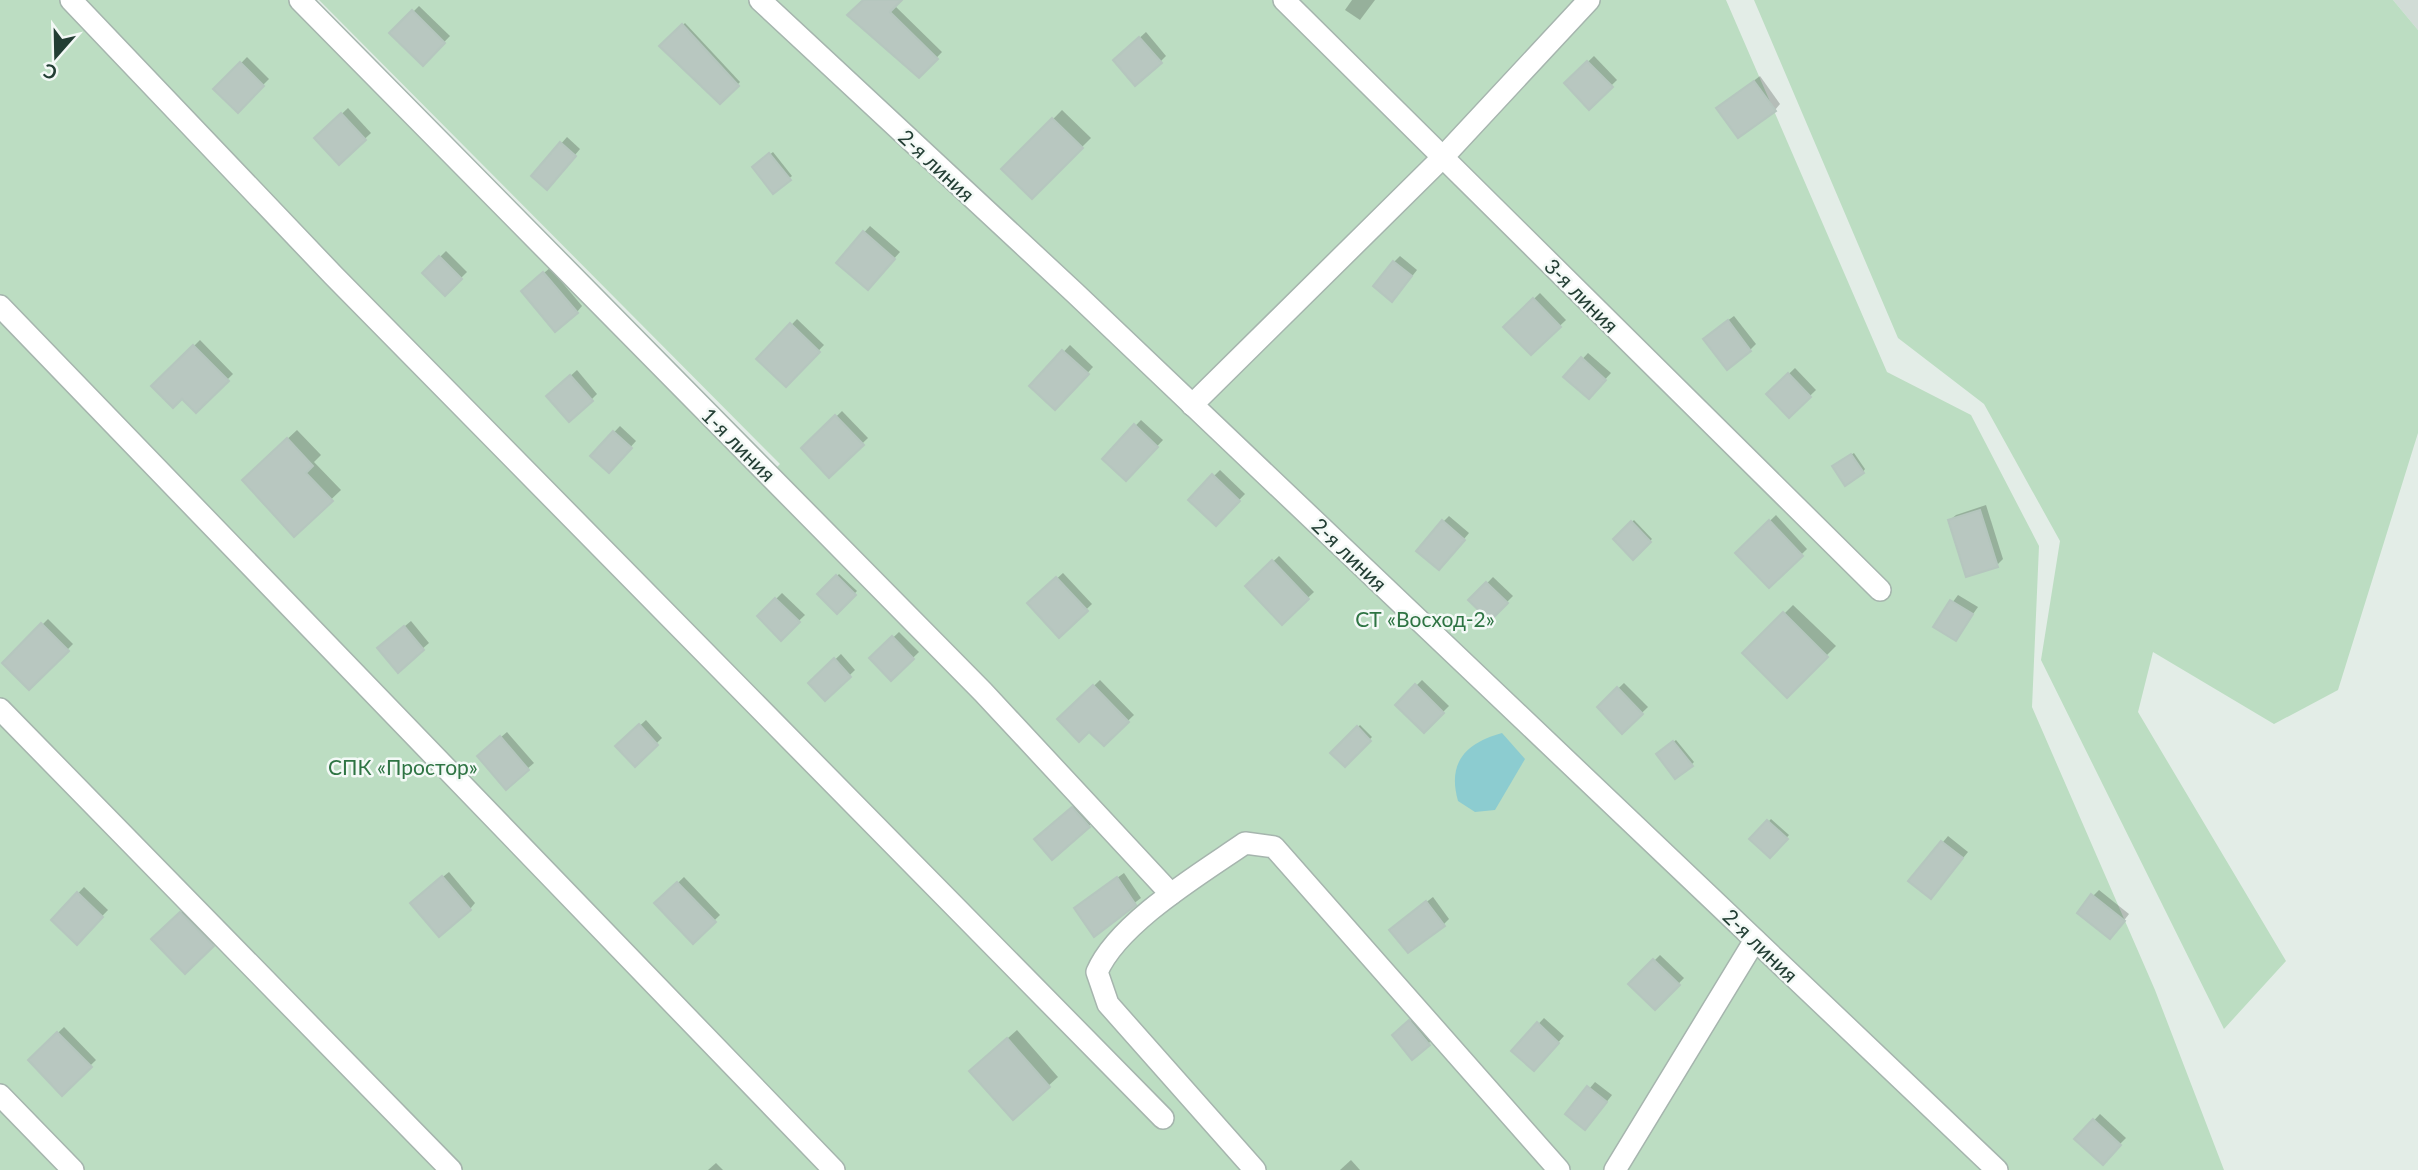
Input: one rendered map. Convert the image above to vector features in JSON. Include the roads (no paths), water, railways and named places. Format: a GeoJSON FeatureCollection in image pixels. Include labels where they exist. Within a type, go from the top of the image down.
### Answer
{"type":"FeatureCollection","features":[{"type":"Feature","properties":{"kind":"street"},"geometry":{"type":"LineString","coordinates":[[72,0],[342,285],[1163,1118]]}},
{"type":"Feature","properties":{"kind":"street","name":"1-я линия"},"geometry":{"type":"LineString","coordinates":[[300,0],[983,692],[1171,894]]}},
{"type":"Feature","properties":{"kind":"street","name":"2-я линия"},"geometry":{"type":"LineString","coordinates":[[760,0],[1192,404],[1997,1170]]}},
{"type":"Feature","properties":{"kind":"street","name":"3-я линия"},"geometry":{"type":"LineString","coordinates":[[1284,0],[1880,590]]}},
{"type":"Feature","properties":{"kind":"street"},"geometry":{"type":"LineString","coordinates":[[1192,404],[1443,157],[1589,0]]}},
{"type":"Feature","properties":{"kind":"street"},"geometry":{"type":"LineString","coordinates":[[0,306],[834,1170]]}},
{"type":"Feature","properties":{"kind":"street"},"geometry":{"type":"LineString","coordinates":[[0,709],[450,1170]]}},
{"type":"Feature","properties":{"kind":"street"},"geometry":{"type":"LineString","coordinates":[[1255,1170],[1108,1004],[1097,972],[1105,953],[1171,894],[1245,844],[1274,847],[1559,1170]]}},
{"type":"Feature","properties":{"kind":"street"},"geometry":{"type":"LineString","coordinates":[[1615,1170],[1755,940]]}},
{"type":"Feature","properties":{"kind":"street"},"geometry":{"type":"LineString","coordinates":[[0,1095],[73,1170]]}},
{"type":"Feature","properties":{"kind":"water"},"geometry":{"type":"Polygon","coordinates":[[[1502,733],[1525,759],[1495,810],[1475,812],[1458,801],[1455,775],[1458,765],[1462,756],[1478,742],[1502,733]]]}},
{"type":"Feature","properties":{"kind":"park label","name":"СТ «Восход-2»"},"geometry":{"type":"Point","coordinates":[1425,618]}},
{"type":"Feature","properties":{"kind":"park label","name":"СПК «Простор»"},"geometry":{"type":"Point","coordinates":[403,766]}}]}
